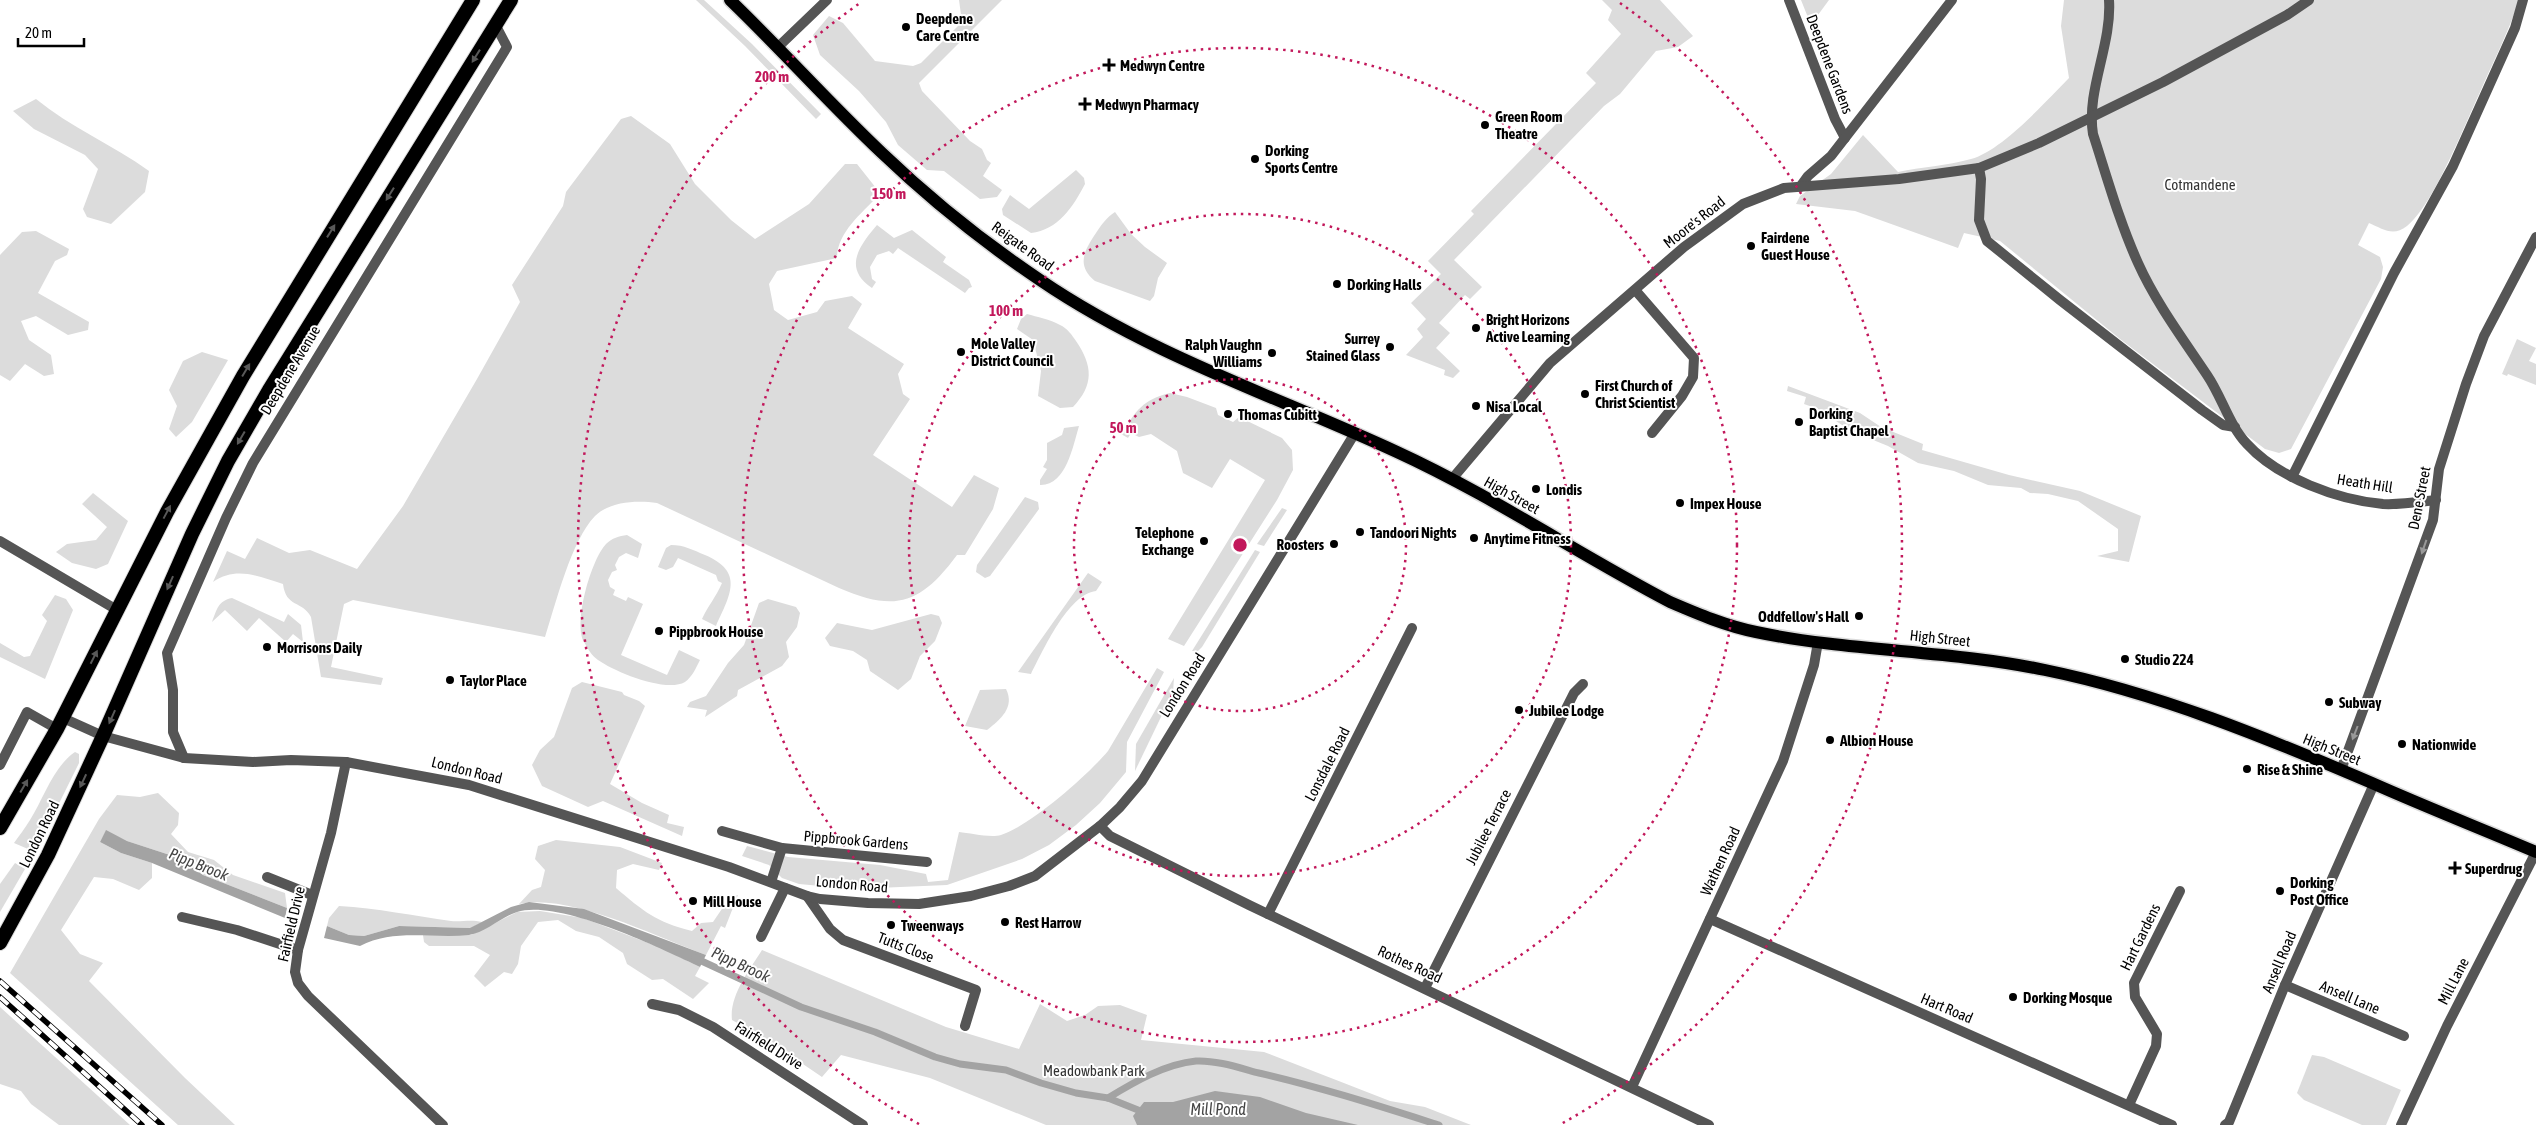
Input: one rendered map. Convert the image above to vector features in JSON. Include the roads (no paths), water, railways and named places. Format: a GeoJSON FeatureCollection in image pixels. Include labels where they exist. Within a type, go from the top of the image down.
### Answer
{"type":"FeatureCollection","features":[{"type":"Feature","properties":{"kind":"highway"},"geometry":{"type":"LineString","coordinates":[[0,828],[60,723],[167,512],[243,376],[473,0]]}},
{"type":"Feature","properties":{"kind":"highway","name":"Deepdene Avenue"},"geometry":{"type":"LineString","coordinates":[[103,736],[192,534],[228,461],[274,381],[511,0]]}},
{"type":"Feature","properties":{"kind":"highway","name":"London Road"},"geometry":{"type":"LineString","coordinates":[[0,943],[48,855],[103,736]]}},
{"type":"Feature","properties":{"kind":"main road","name":"Reigate Road"},"geometry":{"type":"LineString","coordinates":[[730,0],[910,179],[993,246],[1040,280],[1088,310],[1144,340],[1355,433]]}},
{"type":"Feature","properties":{"kind":"main road","name":"High Street"},"geometry":{"type":"LineString","coordinates":[[1355,433],[1452,479],[1670,602],[1707,618],[1755,632],[1818,642],[1989,660],[2046,670],[2111,687],[2227,724],[2536,852]]}},
{"type":"Feature","properties":{"kind":"street"},"geometry":{"type":"LineString","coordinates":[[778,47],[826,0]]}},
{"type":"Feature","properties":{"kind":"street","name":"Deepdene Gardens"},"geometry":{"type":"LineString","coordinates":[[1789,0],[1834,119],[1845,138]]}},
{"type":"Feature","properties":{"kind":"street"},"geometry":{"type":"LineString","coordinates":[[1800,187],[1808,176],[1831,156],[1952,0]]}},
{"type":"Feature","properties":{"kind":"street"},"geometry":{"type":"LineString","coordinates":[[2109,0],[2107,34],[2090,119],[2093,134],[2138,263],[2173,325],[2212,381],[2235,427],[2246,444],[2258,455],[2292,477],[2394,273],[2453,166],[2515,28],[2523,0]]}},
{"type":"Feature","properties":{"kind":"street"},"geometry":{"type":"LineString","coordinates":[[1800,187],[1900,180],[1979,168],[2090,119],[2231,46],[2308,0]]}},
{"type":"Feature","properties":{"kind":"street","name":"Deepdene Avenue"},"geometry":{"type":"LineString","coordinates":[[184,758],[173,732],[173,690],[167,653],[193,590],[253,463],[507,47],[496,24]]}},
{"type":"Feature","properties":{"kind":"street"},"geometry":{"type":"LineString","coordinates":[[1979,168],[1981,179],[1979,220],[1987,241],[2202,410],[2224,425],[2235,427]]}},
{"type":"Feature","properties":{"kind":"street","name":"Moore's Road"},"geometry":{"type":"LineString","coordinates":[[1452,479],[1550,364],[1636,291],[1684,247],[1734,209],[1762,195],[1784,188],[1800,187]]}},
{"type":"Feature","properties":{"kind":"street","name":"Dene Street"},"geometry":{"type":"LineString","coordinates":[[2341,770],[2416,571],[2433,520],[2439,469],[2466,384],[2484,336],[2536,237]]}},
{"type":"Feature","properties":{"kind":"street"},"geometry":{"type":"LineString","coordinates":[[1636,291],[1694,358],[1693,377],[1682,396],[1652,433]]}},
{"type":"Feature","properties":{"kind":"street","name":"London Road"},"geometry":{"type":"LineString","coordinates":[[0,765],[27,712],[103,736],[184,758],[254,762],[291,760],[346,762],[432,777],[483,789],[820,899],[919,904],[982,894],[1035,876],[1100,826],[1120,807],[1142,780],[1355,433]]}},
{"type":"Feature","properties":{"kind":"street","name":"Heath Hill"},"geometry":{"type":"LineString","coordinates":[[2292,477],[2326,492],[2384,504],[2436,500]]}},
{"type":"Feature","properties":{"kind":"street"},"geometry":{"type":"LineString","coordinates":[[0,541],[117,610]]}},
{"type":"Feature","properties":{"kind":"street","name":"Lonsdale Road"},"geometry":{"type":"LineString","coordinates":[[1268,914],[1412,628]]}},
{"type":"Feature","properties":{"kind":"street","name":"Wathen Road"},"geometry":{"type":"LineString","coordinates":[[1632,1087],[1783,761],[1814,665],[1818,642]]}},
{"type":"Feature","properties":{"kind":"street","name":"Jubilee Terrace"},"geometry":{"type":"LineString","coordinates":[[1425,988],[1570,702],[1583,684]]}},
{"type":"Feature","properties":{"kind":"street","name":"Fairfield Drive"},"geometry":{"type":"LineString","coordinates":[[346,762],[331,833],[298,950],[295,972],[298,983],[308,996],[443,1125]]}},
{"type":"Feature","properties":{"kind":"street","name":"Ansell Road"},"geometry":{"type":"LineString","coordinates":[[2225,1125],[2229,1122],[2285,985],[2374,784]]}},
{"type":"Feature","properties":{"kind":"street","name":"Rothes Road"},"geometry":{"type":"LineString","coordinates":[[1100,826],[1110,836],[1268,914],[1709,1125]]}},
{"type":"Feature","properties":{"kind":"street","name":"Pippbrook Gardens"},"geometry":{"type":"LineString","coordinates":[[722,831],[782,848],[927,862]]}},
{"type":"Feature","properties":{"kind":"street","name":"Pippbrook Gardens"},"geometry":{"type":"LineString","coordinates":[[771,882],[782,848]]}},
{"type":"Feature","properties":{"kind":"street","name":"Mill Lane"},"geometry":{"type":"LineString","coordinates":[[2401,1125],[2446,1026],[2536,852]]}},
{"type":"Feature","properties":{"kind":"street"},"geometry":{"type":"LineString","coordinates":[[267,877],[312,895]]}},
{"type":"Feature","properties":{"kind":"street"},"geometry":{"type":"LineString","coordinates":[[761,937],[785,888]]}},
{"type":"Feature","properties":{"kind":"street","name":"Hart Gardens"},"geometry":{"type":"LineString","coordinates":[[2129,1105],[2156,1046],[2157,1034],[2135,997],[2134,983],[2180,891]]}},
{"type":"Feature","properties":{"kind":"street","name":"Tutts Close"},"geometry":{"type":"LineString","coordinates":[[807,896],[830,929],[843,940],[976,990],[965,1026]]}},
{"type":"Feature","properties":{"kind":"street"},"geometry":{"type":"LineString","coordinates":[[182,917],[237,930],[298,950]]}},
{"type":"Feature","properties":{"kind":"street","name":"Hart Road"},"geometry":{"type":"LineString","coordinates":[[1710,919],[2172,1125]]}},
{"type":"Feature","properties":{"kind":"street","name":"Ansell Lane"},"geometry":{"type":"LineString","coordinates":[[2285,985],[2404,1036]]}},
{"type":"Feature","properties":{"kind":"street","name":"Fairfield Drive"},"geometry":{"type":"LineString","coordinates":[[652,1004],[679,1010],[713,1027],[863,1125]]}},
{"type":"Feature","properties":{"kind":"water"},"geometry":{"type":"Polygon","coordinates":[[[106,830],[127,841],[179,858],[203,875],[287,908],[285,918],[152,863],[121,853],[100,842],[106,830]]]}},
{"type":"Feature","properties":{"kind":"water"},"geometry":{"type":"Polygon","coordinates":[[[529,902],[584,909],[706,955],[700,967],[636,938],[583,919],[558,912],[535,910],[517,912],[475,934],[469,935],[386,937],[360,946],[324,938],[327,926],[349,935],[364,936],[399,926],[470,928],[511,907],[529,902]]]}},
{"type":"Feature","properties":{"kind":"water","name":"Mill Pond"},"geometry":{"type":"Polygon","coordinates":[[[1215,1091],[1260,1097],[1306,1113],[1358,1125],[1137,1125],[1133,1116],[1144,1102],[1173,1102],[1215,1091]]]}},
{"type":"Feature","properties":{"kind":"waterway","name":"Pipp Brook"},"geometry":{"type":"LineString","coordinates":[[695,958],[801,1007],[875,1032],[935,1057],[960,1064],[1006,1070],[1076,1093],[1108,1098],[1138,1110]]}},
{"type":"Feature","properties":{"kind":"waterway"},"geometry":{"type":"LineString","coordinates":[[1108,1098],[1161,1070],[1184,1063],[1204,1061],[1304,1084],[1439,1125]]}},
{"type":"Feature","properties":{"kind":"railway"},"geometry":{"type":"LineString","coordinates":[[0,981],[162,1125]]}},
{"type":"Feature","properties":{"kind":"railway"},"geometry":{"type":"LineString","coordinates":[[0,997],[142,1125]]}},
{"type":"Feature","properties":{"kind":"place","name":"Deepdene Care Centre"},"geometry":{"type":"Point","coordinates":[906,27]}},
{"type":"Feature","properties":{"kind":"place","name":"Medwyn Centre"},"geometry":{"type":"Point","coordinates":[1109,65]}},
{"type":"Feature","properties":{"kind":"place","name":"Medwyn Pharmacy"},"geometry":{"type":"Point","coordinates":[1085,104]}},
{"type":"Feature","properties":{"kind":"place","name":"Green Room Theatre"},"geometry":{"type":"Point","coordinates":[1485,125]}},
{"type":"Feature","properties":{"kind":"place","name":"Dorking Sports Centre"},"geometry":{"type":"Point","coordinates":[1255,159]}},
{"type":"Feature","properties":{"kind":"place","name":"Fairdene Guest House"},"geometry":{"type":"Point","coordinates":[1751,246]}},
{"type":"Feature","properties":{"kind":"place","name":"Dorking Halls"},"geometry":{"type":"Point","coordinates":[1337,284]}},
{"type":"Feature","properties":{"kind":"place","name":"Bright Horizons Active Learning"},"geometry":{"type":"Point","coordinates":[1476,328]}},
{"type":"Feature","properties":{"kind":"place","name":"Surrey Stained Glass"},"geometry":{"type":"Point","coordinates":[1390,347]}},
{"type":"Feature","properties":{"kind":"place","name":"Mole Valley District Council"},"geometry":{"type":"Point","coordinates":[961,352]}},
{"type":"Feature","properties":{"kind":"place","name":"Ralph Vaughn Williams"},"geometry":{"type":"Point","coordinates":[1272,353]}},
{"type":"Feature","properties":{"kind":"place","name":"First Church of Christ Scientist"},"geometry":{"type":"Point","coordinates":[1585,394]}},
{"type":"Feature","properties":{"kind":"place","name":"Nisa Local"},"geometry":{"type":"Point","coordinates":[1476,406]}},
{"type":"Feature","properties":{"kind":"place","name":"Thomas Cubitt"},"geometry":{"type":"Point","coordinates":[1228,414]}},
{"type":"Feature","properties":{"kind":"place","name":"Dorking Baptist Chapel"},"geometry":{"type":"Point","coordinates":[1799,422]}},
{"type":"Feature","properties":{"kind":"place","name":"Londis"},"geometry":{"type":"Point","coordinates":[1536,489]}},
{"type":"Feature","properties":{"kind":"place","name":"Impex House"},"geometry":{"type":"Point","coordinates":[1680,503]}},
{"type":"Feature","properties":{"kind":"place","name":"Tandoori Nights"},"geometry":{"type":"Point","coordinates":[1360,532]}},
{"type":"Feature","properties":{"kind":"place","name":"Anytime Fitness"},"geometry":{"type":"Point","coordinates":[1474,538]}},
{"type":"Feature","properties":{"kind":"place","name":"Telephone Exchange"},"geometry":{"type":"Point","coordinates":[1204,541]}},
{"type":"Feature","properties":{"kind":"place","name":"Roosters"},"geometry":{"type":"Point","coordinates":[1334,544]}},
{"type":"Feature","properties":{"kind":"place","name":"Oddfellow's Hall"},"geometry":{"type":"Point","coordinates":[1859,616]}},
{"type":"Feature","properties":{"kind":"place","name":"Pippbrook House"},"geometry":{"type":"Point","coordinates":[659,631]}},
{"type":"Feature","properties":{"kind":"place","name":"Morrisons Daily"},"geometry":{"type":"Point","coordinates":[267,647]}},
{"type":"Feature","properties":{"kind":"place","name":"Studio 224"},"geometry":{"type":"Point","coordinates":[2125,659]}},
{"type":"Feature","properties":{"kind":"place","name":"Taylor Place"},"geometry":{"type":"Point","coordinates":[450,680]}},
{"type":"Feature","properties":{"kind":"place","name":"Subway"},"geometry":{"type":"Point","coordinates":[2329,702]}},
{"type":"Feature","properties":{"kind":"place","name":"Jubilee Lodge"},"geometry":{"type":"Point","coordinates":[1519,710]}},
{"type":"Feature","properties":{"kind":"place","name":"Albion House"},"geometry":{"type":"Point","coordinates":[1830,740]}},
{"type":"Feature","properties":{"kind":"place","name":"Nationwide"},"geometry":{"type":"Point","coordinates":[2402,744]}},
{"type":"Feature","properties":{"kind":"place","name":"Rise & Shine"},"geometry":{"type":"Point","coordinates":[2247,769]}},
{"type":"Feature","properties":{"kind":"place","name":"Superdrug"},"geometry":{"type":"Point","coordinates":[2455,868]}},
{"type":"Feature","properties":{"kind":"place","name":"Dorking Post Office"},"geometry":{"type":"Point","coordinates":[2280,891]}},
{"type":"Feature","properties":{"kind":"place","name":"Mill House"},"geometry":{"type":"Point","coordinates":[693,901]}},
{"type":"Feature","properties":{"kind":"place","name":"Rest Harrow"},"geometry":{"type":"Point","coordinates":[1005,922]}},
{"type":"Feature","properties":{"kind":"place","name":"Tweenways"},"geometry":{"type":"Point","coordinates":[891,925]}},
{"type":"Feature","properties":{"kind":"place","name":"Dorking Mosque"},"geometry":{"type":"Point","coordinates":[2013,997]}},
{"type":"Feature","properties":{"kind":"park label","name":"Cotmandene"},"geometry":{"type":"Point","coordinates":[2200,184]}},
{"type":"Feature","properties":{"kind":"park label","name":"Meadowbank Park"},"geometry":{"type":"Point","coordinates":[1094,1070]}}]}
